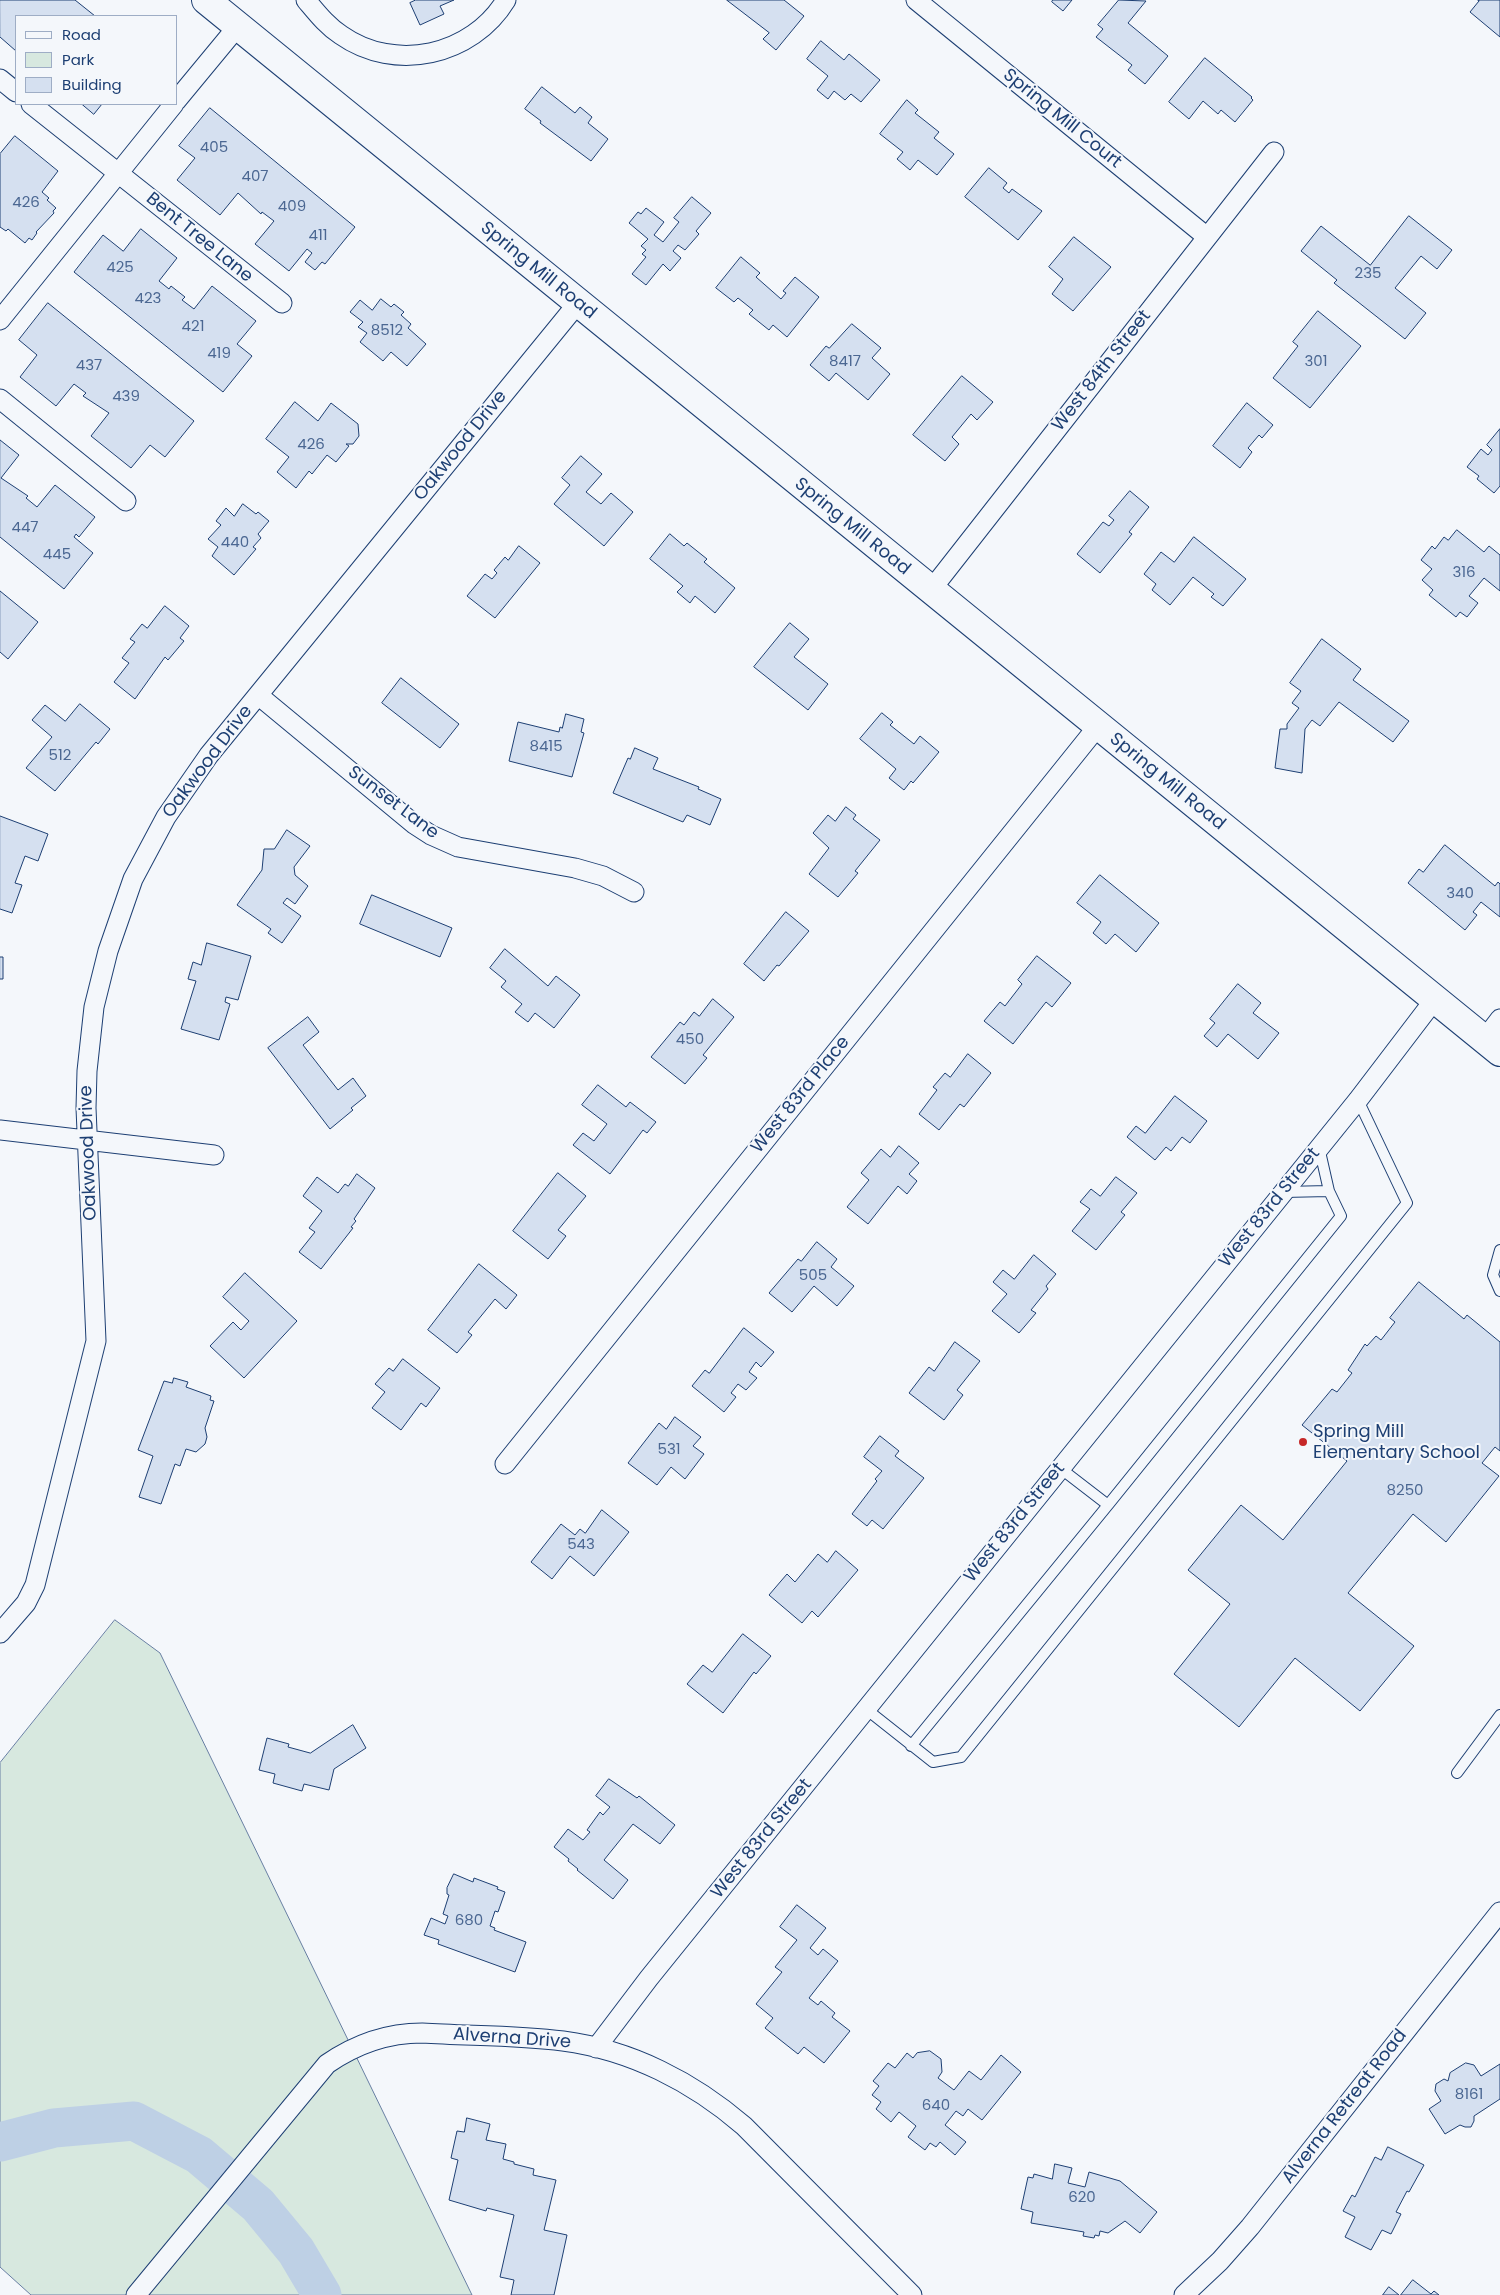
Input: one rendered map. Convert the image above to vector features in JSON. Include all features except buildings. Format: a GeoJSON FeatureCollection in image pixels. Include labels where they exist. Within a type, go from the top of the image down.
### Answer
{"type":"FeatureCollection","features":[{"type":"Feature","properties":{"kind":"street","name":"Spring Mill Road"},"geometry":{"type":"LineString","coordinates":[[206,0],[1435,999],[1495,1037]]}},
{"type":"Feature","properties":{"kind":"street"},"geometry":{"type":"LineString","coordinates":[[306,0],[327,24],[350,41],[378,52],[408,56],[428,54],[456,45],[488,23],[506,0]]}},
{"type":"Feature","properties":{"kind":"street","name":"Spring Mill Court"},"geometry":{"type":"LineString","coordinates":[[916,0],[1207,238]]}},
{"type":"Feature","properties":{"kind":"street"},"geometry":{"type":"LineString","coordinates":[[178,99],[238,26]]}},
{"type":"Feature","properties":{"kind":"street"},"geometry":{"type":"LineString","coordinates":[[0,80],[15,91]]}},
{"type":"Feature","properties":{"kind":"street","name":"Bent Tree Lane"},"geometry":{"type":"LineString","coordinates":[[32,105],[282,304]]}},
{"type":"Feature","properties":{"kind":"street"},"geometry":{"type":"LineString","coordinates":[[0,320],[117,172],[173,105]]}},
{"type":"Feature","properties":{"kind":"street","name":"West 84th Street"},"geometry":{"type":"LineString","coordinates":[[931,590],[1274,152]]}},
{"type":"Feature","properties":{"kind":"street","name":"Oakwood Drive"},"geometry":{"type":"LineString","coordinates":[[0,1633],[26,1603],[35,1585],[96,1341],[87,1140],[87,1071],[94,1007],[108,951],[133,879],[166,817],[188,783],[578,303]]}},
{"type":"Feature","properties":{"kind":"street"},"geometry":{"type":"LineString","coordinates":[[0,399],[126,501]]}},
{"type":"Feature","properties":{"kind":"street","name":"Sunset Lane"},"geometry":{"type":"LineString","coordinates":[[258,695],[414,824],[431,835],[458,847],[477,852],[531,859],[589,871],[634,892]]}},
{"type":"Feature","properties":{"kind":"street","name":"West 83rd Place"},"geometry":{"type":"LineString","coordinates":[[505,1464],[1098,726]]}},
{"type":"Feature","properties":{"kind":"street","name":"West 83rd Street"},"geometry":{"type":"LineString","coordinates":[[596,2048],[649,1978],[1358,1100],[1435,999]]}},
{"type":"Feature","properties":{"kind":"street"},"geometry":{"type":"LineString","coordinates":[[0,1130],[214,1155]]}},
{"type":"Feature","properties":{"kind":"street","name":"Alverna Retreat Road"},"geometry":{"type":"LineString","coordinates":[[1184,2295],[1220,2261],[1250,2227],[1500,1912]]}},
{"type":"Feature","properties":{"kind":"street","name":"Alverna Drive"},"geometry":{"type":"LineString","coordinates":[[141,2290],[274,2126],[327,2064],[352,2048],[381,2037],[422,2033],[553,2040],[596,2048],[630,2058],[685,2083],[726,2111],[753,2134],[912,2295]]}},
{"type":"Feature","properties":{"kind":"lane"},"geometry":{"type":"LineString","coordinates":[[866,1709],[933,1762],[961,1758],[1407,1203],[1358,1100]]}},
{"type":"Feature","properties":{"kind":"lane"},"geometry":{"type":"LineString","coordinates":[[911,1746],[1341,1216],[1329,1191],[1319,1148]]}},
{"type":"Feature","properties":{"kind":"lane"},"geometry":{"type":"LineString","coordinates":[[1283,1192],[1329,1191]]}},
{"type":"Feature","properties":{"kind":"lane"},"geometry":{"type":"LineString","coordinates":[[1500,1250],[1493,1274],[1500,1291]]}},
{"type":"Feature","properties":{"kind":"lane"},"geometry":{"type":"LineString","coordinates":[[1060,1468],[1108,1505]]}},
{"type":"Feature","properties":{"kind":"lane"},"geometry":{"type":"LineString","coordinates":[[1457,1773],[1500,1715]]}},
{"type":"Feature","properties":{"kind":"green space"},"geometry":{"type":"Polygon","coordinates":[[[115,1620],[160,1653],[472,2295],[31,2295],[0,2267],[0,1763],[115,1620]]]}},
{"type":"Feature","properties":{"kind":"waterway"},"geometry":{"type":"LineString","coordinates":[[0,2142],[54,2128],[134,2121],[199,2155],[258,2205],[296,2251],[322,2295]]}},
{"type":"Feature","properties":{"kind":"place","name":"Spring Mill Elementary School"},"geometry":{"type":"Point","coordinates":[1303,1442]}}]}
